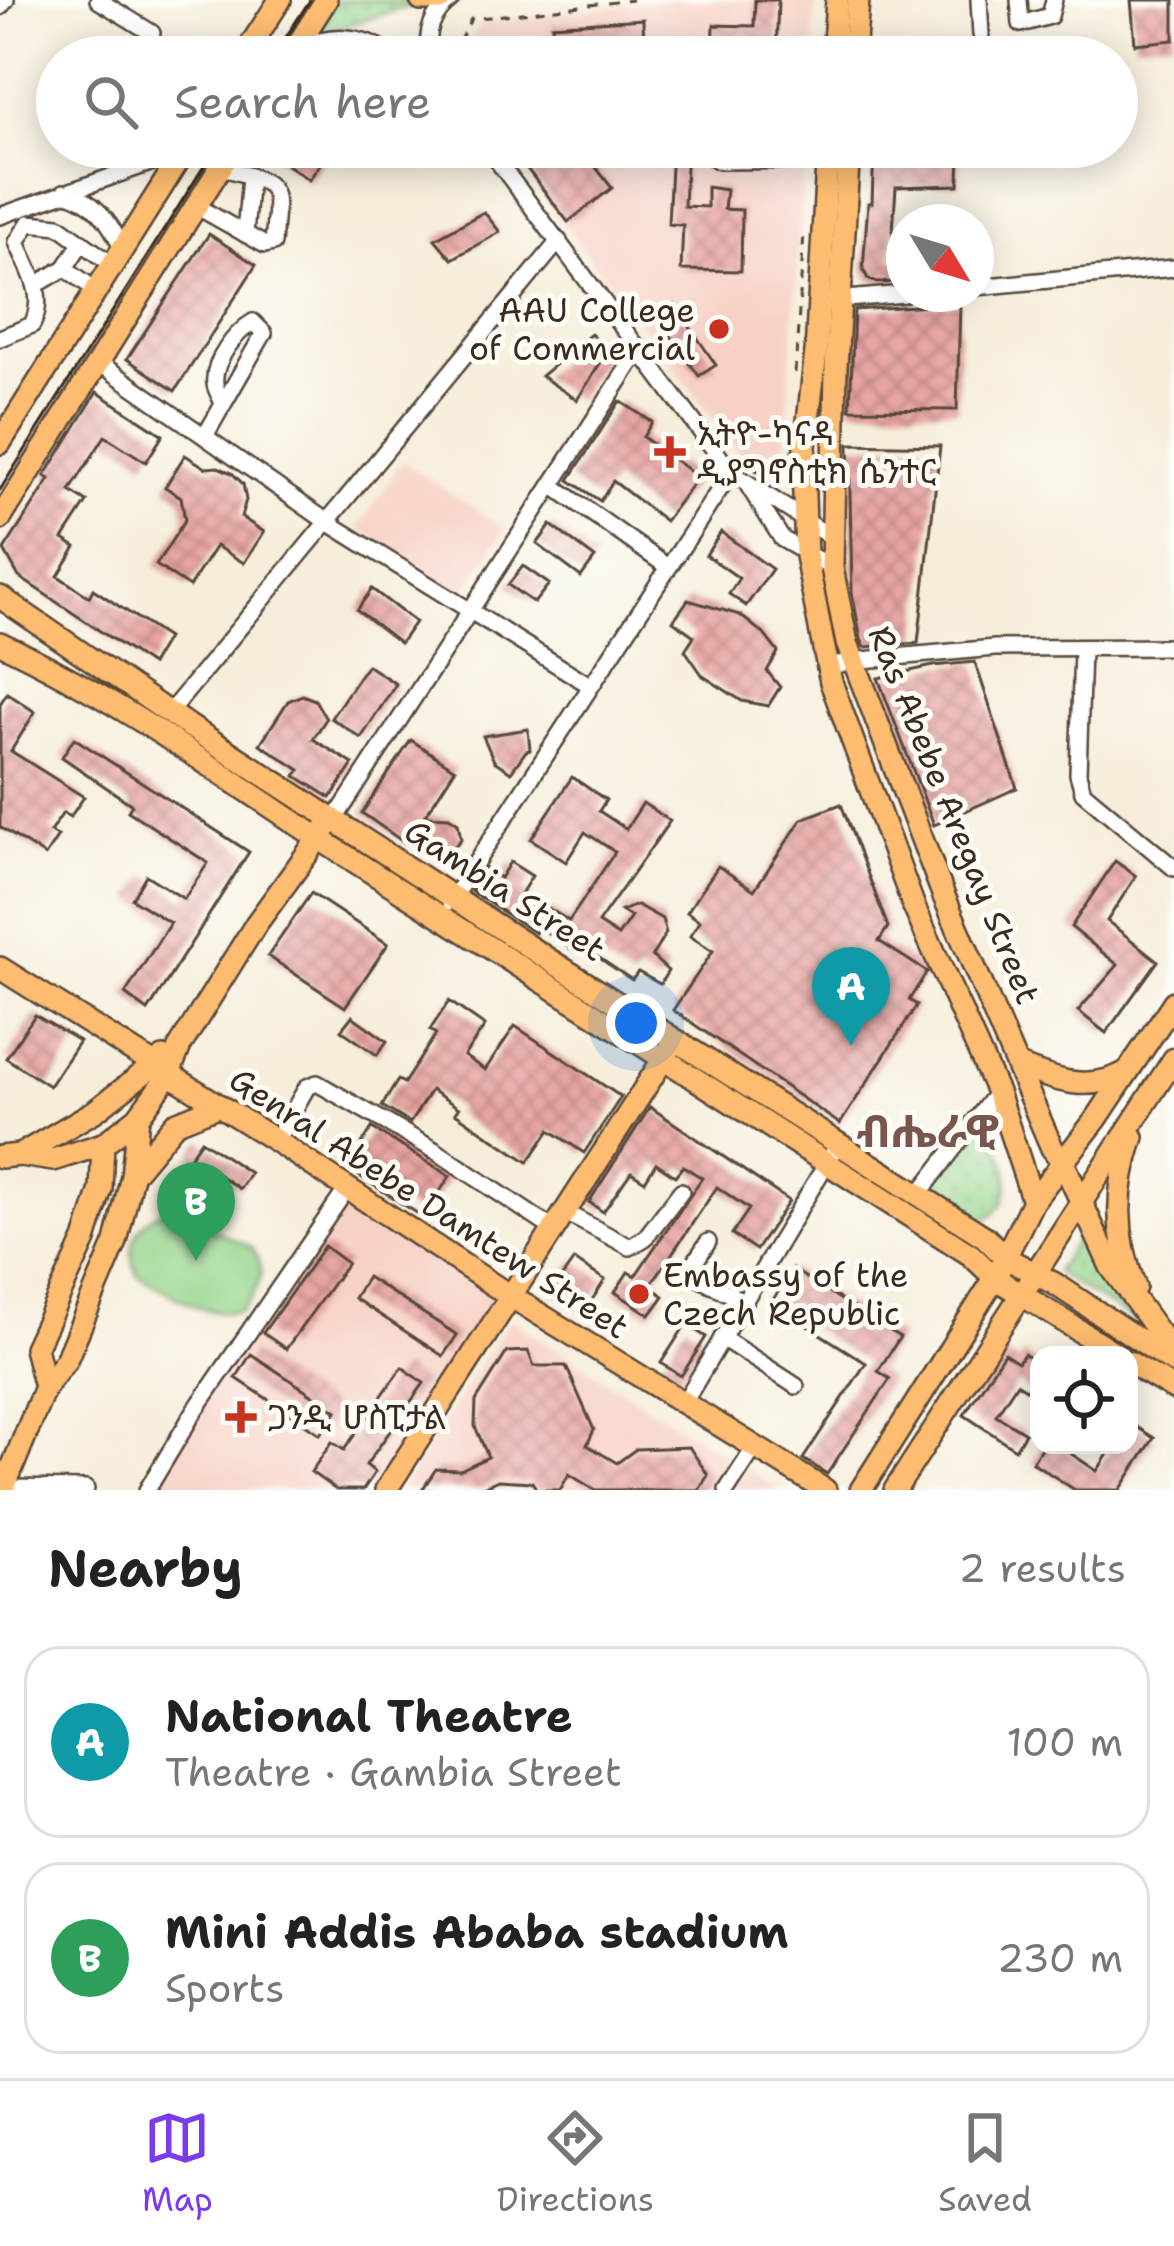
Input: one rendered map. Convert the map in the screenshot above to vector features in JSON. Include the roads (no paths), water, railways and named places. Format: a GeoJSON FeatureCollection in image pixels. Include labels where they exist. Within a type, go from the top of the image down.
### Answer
{"type":"FeatureCollection","features":[{"type":"Feature","properties":{"kind":"main road"},"geometry":{"type":"LineString","coordinates":[[257,36],[280,0]]}},
{"type":"Feature","properties":{"kind":"main road"},"geometry":{"type":"LineString","coordinates":[[303,36],[326,0]]}},
{"type":"Feature","properties":{"kind":"main road"},"geometry":{"type":"LineString","coordinates":[[421,0],[440,0]]}},
{"type":"Feature","properties":{"kind":"main road"},"geometry":{"type":"LineString","coordinates":[[834,36],[837,0]]}},
{"type":"Feature","properties":{"kind":"main road"},"geometry":{"type":"LineString","coordinates":[[855,36],[858,0]]}},
{"type":"Feature","properties":{"kind":"main road"},"geometry":{"type":"LineString","coordinates":[[0,442],[174,168]]}},
{"type":"Feature","properties":{"kind":"main road"},"geometry":{"type":"LineString","coordinates":[[0,519],[219,168]]}},
{"type":"Feature","properties":{"kind":"main road","name":"Ras Abebe Aregay Street"},"geometry":{"type":"LineString","coordinates":[[827,168],[832,568],[850,662],[1052,1148],[1064,1164],[1111,1267],[1149,1321]]}},
{"type":"Feature","properties":{"kind":"main road","name":"Ras Abebe Aregay Street"},"geometry":{"type":"LineString","coordinates":[[846,168],[802,464],[806,556],[828,668],[914,907],[997,1092],[1033,1201]]}},
{"type":"Feature","properties":{"kind":"main road","name":"Gambia Street"},"geometry":{"type":"LineString","coordinates":[[3,594],[169,713],[676,1039],[995,1278],[1104,1346]]}},
{"type":"Feature","properties":{"kind":"main road","name":"Gambia Street"},"geometry":{"type":"LineString","coordinates":[[0,643],[77,680],[158,729],[664,1060],[832,1154],[919,1194],[985,1237],[1006,1258],[1174,1358]]}},
{"type":"Feature","properties":{"kind":"main road"},"geometry":{"type":"LineString","coordinates":[[4,1489],[44,1387],[66,1360],[116,1242],[132,1176],[138,1118],[160,1071],[256,924],[335,819]]}},
{"type":"Feature","properties":{"kind":"main road"},"geometry":{"type":"LineString","coordinates":[[914,907],[944,894]]}},
{"type":"Feature","properties":{"kind":"main road","name":"Genral Abebe Damtew Street"},"geometry":{"type":"LineString","coordinates":[[0,968],[276,1141],[510,1296],[825,1490]]}},
{"type":"Feature","properties":{"kind":"main road"},"geometry":{"type":"LineString","coordinates":[[861,1490],[995,1278],[1033,1201],[1064,1164],[1174,1002]]}},
{"type":"Feature","properties":{"kind":"main road"},"geometry":{"type":"LineString","coordinates":[[386,1490],[676,1039]]}},
{"type":"Feature","properties":{"kind":"main road"},"geometry":{"type":"LineString","coordinates":[[895,1490],[1174,1059]]}},
{"type":"Feature","properties":{"kind":"main road"},"geometry":{"type":"LineString","coordinates":[[1019,1066],[1067,1083],[1089,1084],[1111,1081],[1129,1070]]}},
{"type":"Feature","properties":{"kind":"main road"},"geometry":{"type":"LineString","coordinates":[[10,1156],[160,1071]]}},
{"type":"Feature","properties":{"kind":"main road"},"geometry":{"type":"LineString","coordinates":[[1156,1087],[1128,1152],[1118,1209],[1128,1268],[1149,1321],[1174,1358]]}},
{"type":"Feature","properties":{"kind":"main road"},"geometry":{"type":"LineString","coordinates":[[132,1176],[175,1123],[217,1106]]}},
{"type":"Feature","properties":{"kind":"main road"},"geometry":{"type":"LineString","coordinates":[[10,1156],[53,1160],[103,1144],[138,1118]]}},
{"type":"Feature","properties":{"kind":"main road"},"geometry":{"type":"LineString","coordinates":[[44,1387],[34,1348],[85,1240],[101,1190],[103,1144]]}},
{"type":"Feature","properties":{"kind":"main road"},"geometry":{"type":"LineString","coordinates":[[1138,1367],[1174,1389]]}},
{"type":"Feature","properties":{"kind":"street"},"geometry":{"type":"LineString","coordinates":[[0,7],[6,0]]}},
{"type":"Feature","properties":{"kind":"street"},"geometry":{"type":"LineString","coordinates":[[98,0],[152,33]]}},
{"type":"Feature","properties":{"kind":"street"},"geometry":{"type":"LineString","coordinates":[[430,36],[440,8],[451,0]]}},
{"type":"Feature","properties":{"kind":"street"},"geometry":{"type":"LineString","coordinates":[[979,0],[981,35]]}},
{"type":"Feature","properties":{"kind":"street"},"geometry":{"type":"LineString","coordinates":[[1019,0],[1021,24],[1050,16],[1054,0]]}},
{"type":"Feature","properties":{"kind":"street"},"geometry":{"type":"LineString","coordinates":[[0,216],[131,168]]}},
{"type":"Feature","properties":{"kind":"street"},"geometry":{"type":"LineString","coordinates":[[196,206],[265,245],[273,243],[274,188],[223,168]]}},
{"type":"Feature","properties":{"kind":"street"},"geometry":{"type":"LineString","coordinates":[[503,168],[742,475],[782,539],[832,568]]}},
{"type":"Feature","properties":{"kind":"street"},"geometry":{"type":"LineString","coordinates":[[245,234],[250,176]]}},
{"type":"Feature","properties":{"kind":"street"},"geometry":{"type":"LineString","coordinates":[[64,191],[102,214],[118,257]]}},
{"type":"Feature","properties":{"kind":"street"},"geometry":{"type":"LineString","coordinates":[[0,338],[32,325],[41,298],[17,242],[29,223],[58,226],[118,257]]}},
{"type":"Feature","properties":{"kind":"street"},"geometry":{"type":"LineString","coordinates":[[169,713],[560,241]]}},
{"type":"Feature","properties":{"kind":"street"},"geometry":{"type":"LineString","coordinates":[[36,286],[65,268],[82,242]]}},
{"type":"Feature","properties":{"kind":"street"},"geometry":{"type":"LineString","coordinates":[[65,268],[97,291]]}},
{"type":"Feature","properties":{"kind":"street"},"geometry":{"type":"LineString","coordinates":[[994,285],[1174,268]]}},
{"type":"Feature","properties":{"kind":"street"},"geometry":{"type":"LineString","coordinates":[[830,301],[886,296]]}},
{"type":"Feature","properties":{"kind":"street"},"geometry":{"type":"LineString","coordinates":[[205,436],[224,404],[264,333],[253,322],[242,328],[217,367],[215,384],[224,404]]}},
{"type":"Feature","properties":{"kind":"street"},"geometry":{"type":"LineString","coordinates":[[335,819],[640,349]]}},
{"type":"Feature","properties":{"kind":"street"},"geometry":{"type":"LineString","coordinates":[[98,362],[326,521],[591,686]]}},
{"type":"Feature","properties":{"kind":"street"},"geometry":{"type":"LineString","coordinates":[[742,475],[806,525],[832,538]]}},
{"type":"Feature","properties":{"kind":"street"},"geometry":{"type":"LineString","coordinates":[[442,915],[668,568],[742,475]]}},
{"type":"Feature","properties":{"kind":"street"},"geometry":{"type":"LineString","coordinates":[[552,485],[668,568]]}},
{"type":"Feature","properties":{"kind":"street"},"geometry":{"type":"LineString","coordinates":[[828,668],[994,648],[1174,647]]}},
{"type":"Feature","properties":{"kind":"street"},"geometry":{"type":"LineString","coordinates":[[1082,650],[1078,774],[1083,792],[1174,868]]}},
{"type":"Feature","properties":{"kind":"street"},"geometry":{"type":"LineString","coordinates":[[276,1141],[307,1087],[317,1083],[558,1220],[630,1247],[645,1238],[681,1192]]}},
{"type":"Feature","properties":{"kind":"street"},"geometry":{"type":"LineString","coordinates":[[919,1194],[997,1092]]}},
{"type":"Feature","properties":{"kind":"street"},"geometry":{"type":"LineString","coordinates":[[682,1404],[832,1154]]}},
{"type":"Feature","properties":{"kind":"street"},"geometry":{"type":"LineString","coordinates":[[147,1490],[194,1412],[346,1190]]}},
{"type":"Feature","properties":{"kind":"street"},"geometry":{"type":"LineString","coordinates":[[708,1242],[691,1268],[693,1274],[744,1302]]}},
{"type":"Feature","properties":{"kind":"street"},"geometry":{"type":"LineString","coordinates":[[722,1338],[796,1386]]}},
{"type":"Feature","properties":{"kind":"street"},"geometry":{"type":"LineString","coordinates":[[728,1490],[754,1447]]}},
{"type":"Feature","properties":{"kind":"street"},"geometry":{"type":"LineString","coordinates":[[4,1489],[86,1489]]}},
{"type":"Feature","properties":{"kind":"tram line"},"geometry":{"type":"LineString","coordinates":[[287,36],[310,0]]}},
{"type":"Feature","properties":{"kind":"tram line"},"geometry":{"type":"LineString","coordinates":[[0,490],[203,168]]}},
{"type":"Feature","properties":{"kind":"place","name":"AAU College of Commercial"},"geometry":{"type":"Point","coordinates":[719,329]}},
{"type":"Feature","properties":{"kind":"place","name":"ኢትዮ-ካናዳ ዲያግኖስቲክ ሴንተር"},"geometry":{"type":"Point","coordinates":[670,452]}},
{"type":"Feature","properties":{"kind":"place","name":"National Theatre"},"geometry":{"type":"Point","coordinates":[851,1046]}},
{"type":"Feature","properties":{"kind":"place","name":"Mini Addis Ababa stadium"},"geometry":{"type":"Point","coordinates":[196,1261]}},
{"type":"Feature","properties":{"kind":"place","name":"Embassy of the Czech Republic"},"geometry":{"type":"Point","coordinates":[639,1294]}},
{"type":"Feature","properties":{"kind":"place","name":"ጋንዲ ሆስፒታል"},"geometry":{"type":"Point","coordinates":[241,1417]}},
{"type":"Feature","properties":{"kind":"district","name":"ብሔራዊ"},"geometry":{"type":"Point","coordinates":[928,1131]}}]}
